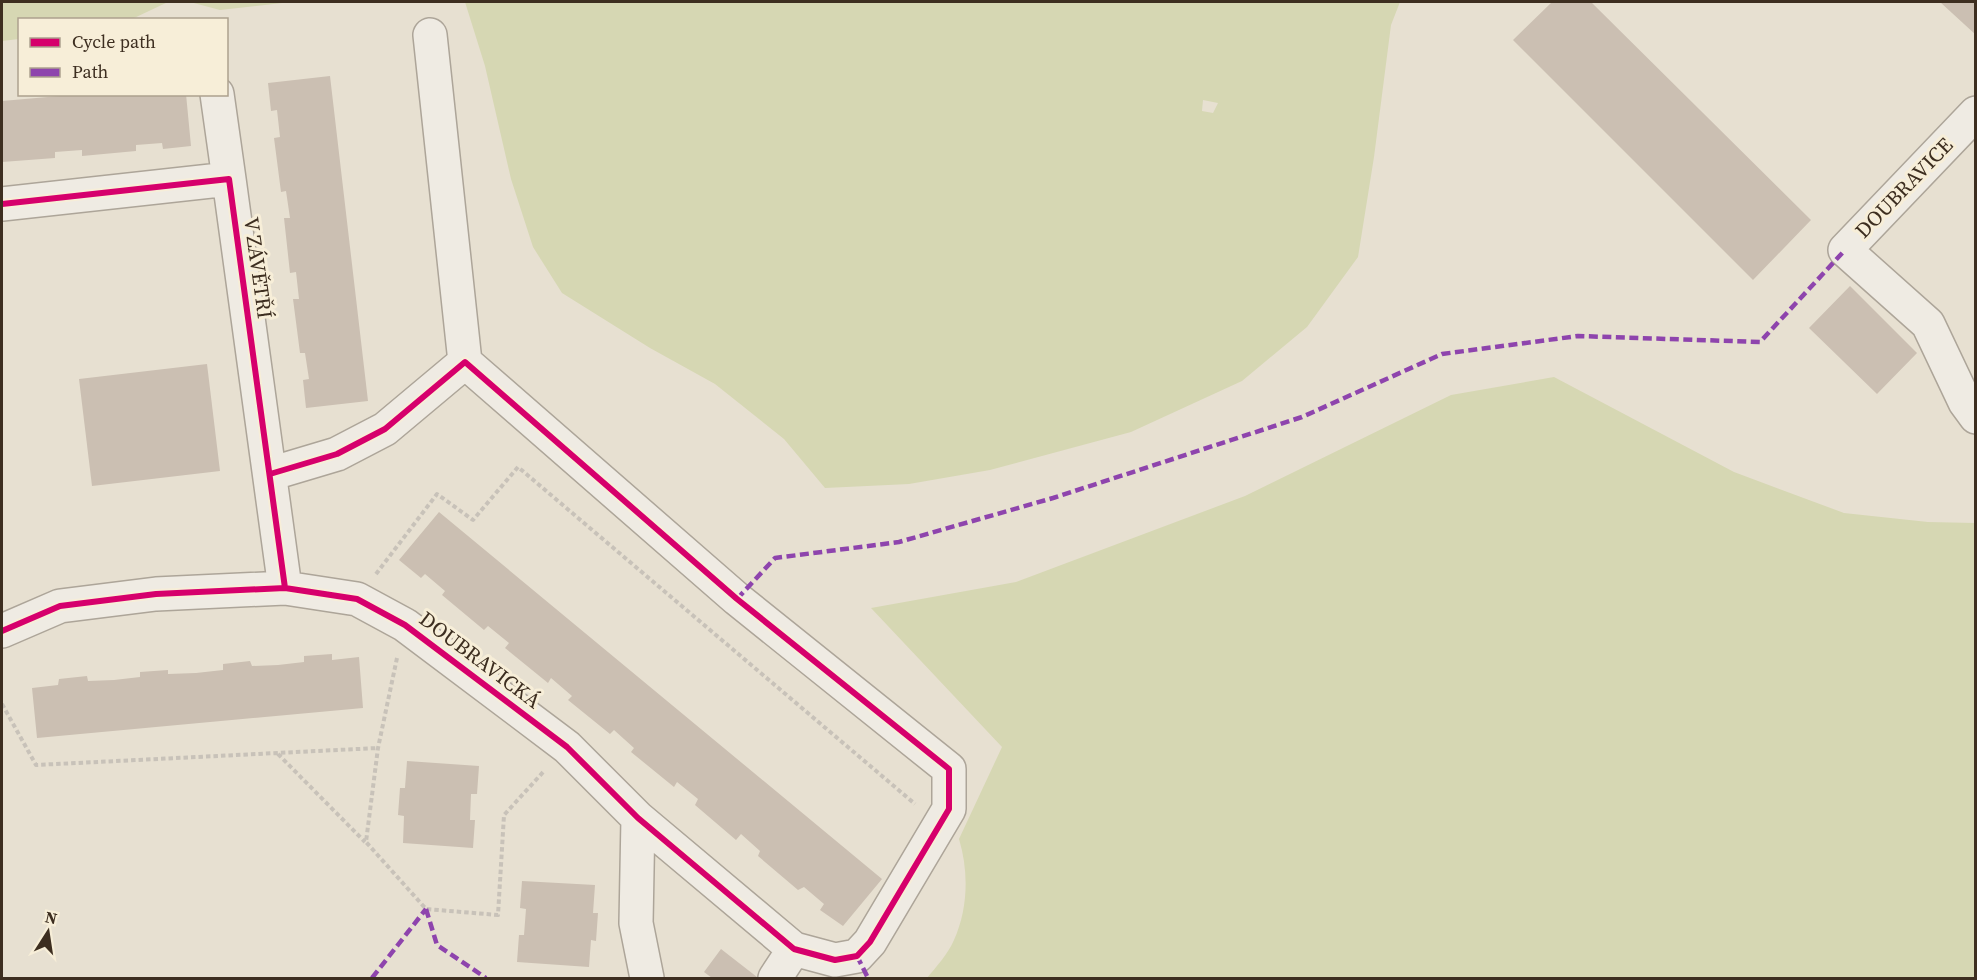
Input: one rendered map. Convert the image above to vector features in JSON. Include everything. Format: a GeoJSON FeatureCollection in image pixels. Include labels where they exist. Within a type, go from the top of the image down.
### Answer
{"type":"FeatureCollection","features":[{"type":"Feature","properties":{"kind":"street"},"geometry":{"type":"LineString","coordinates":[[430,34],[465,362],[737,599],[949,769],[870,942],[857,957],[835,960],[794,949],[775,978]]}},
{"type":"Feature","properties":{"kind":"street","name":"V ZÁVĚTŘÍ"},"geometry":{"type":"LineString","coordinates":[[217,96],[285,588]]}},
{"type":"Feature","properties":{"kind":"street","name":"DOUBRAVICE"},"geometry":{"type":"LineString","coordinates":[[1970,410],[1928,324],[1845,250],[1976,113]]}},
{"type":"Feature","properties":{"kind":"street"},"geometry":{"type":"LineString","coordinates":[[2,204],[229,178]]}},
{"type":"Feature","properties":{"kind":"street"},"geometry":{"type":"LineString","coordinates":[[270,474],[337,454],[386,429],[465,362]]}},
{"type":"Feature","properties":{"kind":"street","name":"DOUBRAVICKÁ"},"geometry":{"type":"LineString","coordinates":[[2,631],[60,606],[156,594],[285,588],[357,599],[405,625],[567,747],[638,818],[794,949]]}},
{"type":"Feature","properties":{"kind":"street"},"geometry":{"type":"LineString","coordinates":[[638,818],[636,923],[647,978]]}},
{"type":"Feature","properties":{"kind":"path"},"geometry":{"type":"LineString","coordinates":[[357,599],[437,494],[473,520],[518,467],[933,808]]}},
{"type":"Feature","properties":{"kind":"path"},"geometry":{"type":"LineString","coordinates":[[366,842],[378,747],[405,625]]}},
{"type":"Feature","properties":{"kind":"path"},"geometry":{"type":"LineString","coordinates":[[2,704],[36,765],[378,747]]}},
{"type":"Feature","properties":{"kind":"path"},"geometry":{"type":"LineString","coordinates":[[278,754],[366,842],[426,909],[498,915],[504,815],[567,747]]}},
{"type":"Feature","properties":{"kind":"green space"},"geometry":{"type":"Polygon","coordinates":[[[2,2],[168,2],[134,18],[18,18],[18,39],[2,41],[2,2]]]}},
{"type":"Feature","properties":{"kind":"green space"},"geometry":{"type":"Polygon","coordinates":[[[190,2],[291,2],[220,10],[190,2]]]}},
{"type":"Feature","properties":{"kind":"green space"},"geometry":{"type":"Polygon","coordinates":[[[465,2],[1400,2],[1391,25],[1358,257],[1307,327],[1242,381],[1131,432],[990,470],[909,484],[825,488],[784,439],[715,384],[650,348],[562,293],[533,247],[511,179],[485,66],[465,2]],[[1203,100],[1202,111],[1213,113],[1218,103],[1203,100]]]}},
{"type":"Feature","properties":{"kind":"green space"},"geometry":{"type":"Polygon","coordinates":[[[1554,377],[1734,472],[1844,513],[1928,522],[1975,523],[1975,978],[927,978],[949,950],[959,928],[966,877],[959,839],[1002,747],[871,608],[1016,582],[1245,496],[1451,395],[1554,377]]]}},
{"type":"Feature","properties":{"kind":"building"},"geometry":{"type":"Polygon","coordinates":[[[1552,2],[1591,2],[1811,220],[1753,280],[1513,40],[1552,2]]]}},
{"type":"Feature","properties":{"kind":"building"},"geometry":{"type":"Polygon","coordinates":[[[1940,2],[1976,2],[1976,35],[1940,2]]]}},
{"type":"Feature","properties":{"kind":"building"},"geometry":{"type":"Polygon","coordinates":[[[330,76],[368,401],[306,408],[303,380],[309,379],[305,353],[300,353],[293,299],[299,299],[296,272],[290,273],[284,218],[290,218],[286,191],[281,192],[274,138],[280,137],[277,110],[271,111],[268,83],[330,76]]]}},
{"type":"Feature","properties":{"kind":"building"},"geometry":{"type":"Polygon","coordinates":[[[59,96],[186,96],[191,146],[163,149],[162,143],[136,145],[136,151],[82,156],[82,150],[55,152],[55,158],[2,162],[2,101],[59,96]]]}},
{"type":"Feature","properties":{"kind":"building"},"geometry":{"type":"Polygon","coordinates":[[[1850,286],[1917,353],[1877,394],[1809,328],[1850,286]]]}},
{"type":"Feature","properties":{"kind":"building"},"geometry":{"type":"Polygon","coordinates":[[[207,364],[220,471],[92,486],[79,379],[207,364]]]}},
{"type":"Feature","properties":{"kind":"building"},"geometry":{"type":"Polygon","coordinates":[[[439,512],[882,879],[843,926],[820,910],[824,904],[804,887],[798,890],[758,856],[760,851],[741,834],[736,840],[695,805],[698,799],[677,782],[674,787],[631,752],[634,748],[614,730],[610,734],[568,700],[572,696],[551,678],[548,683],[505,648],[509,643],[488,626],[484,630],[442,595],[445,591],[425,574],[421,578],[399,560],[439,512]]]}},
{"type":"Feature","properties":{"kind":"building"},"geometry":{"type":"Polygon","coordinates":[[[332,654],[332,660],[359,657],[363,708],[37,738],[32,688],[58,685],[59,679],[87,676],[88,681],[114,680],[140,677],[140,672],[168,670],[168,674],[196,673],[223,670],[223,664],[250,661],[252,666],[278,665],[304,662],[304,656],[332,654]]]}},
{"type":"Feature","properties":{"kind":"building"},"geometry":{"type":"Polygon","coordinates":[[[407,761],[479,766],[477,794],[471,794],[470,820],[475,820],[473,848],[403,843],[404,816],[398,815],[400,788],[405,788],[407,761]]]}},
{"type":"Feature","properties":{"kind":"building"},"geometry":{"type":"Polygon","coordinates":[[[522,881],[595,885],[593,913],[598,913],[596,941],[591,940],[589,967],[517,962],[519,935],[524,935],[526,909],[520,908],[522,881]]]}},
{"type":"Feature","properties":{"kind":"building"},"geometry":{"type":"Polygon","coordinates":[[[721,949],[757,977],[712,978],[704,972],[721,949]]]}},
{"type":"Feature","properties":{"kind":"marked path"},"geometry":{"type":"LineString","coordinates":[[737,599],[775,558],[899,542],[1053,498],[1302,417],[1442,354],[1578,336],[1760,342],[1845,250]]}},
{"type":"Feature","properties":{"kind":"marked path"},"geometry":{"type":"LineString","coordinates":[[426,909],[437,945],[486,978]]}},
{"type":"Feature","properties":{"kind":"marked path"},"geometry":{"type":"LineString","coordinates":[[372,978],[426,909]]}},
{"type":"Feature","properties":{"kind":"marked path"},"geometry":{"type":"LineString","coordinates":[[857,956],[868,978]]}},
{"type":"Feature","properties":{"kind":"cycle path"},"geometry":{"type":"LineString","coordinates":[[2,204],[229,179],[285,588]]}},
{"type":"Feature","properties":{"kind":"cycle path"},"geometry":{"type":"LineString","coordinates":[[2,631],[60,606],[156,594],[285,588],[357,599],[405,625],[567,747],[638,818],[794,949],[835,960],[857,956],[870,942],[949,809],[949,769],[737,599],[465,362],[385,429],[337,454],[270,474]]}}]}
